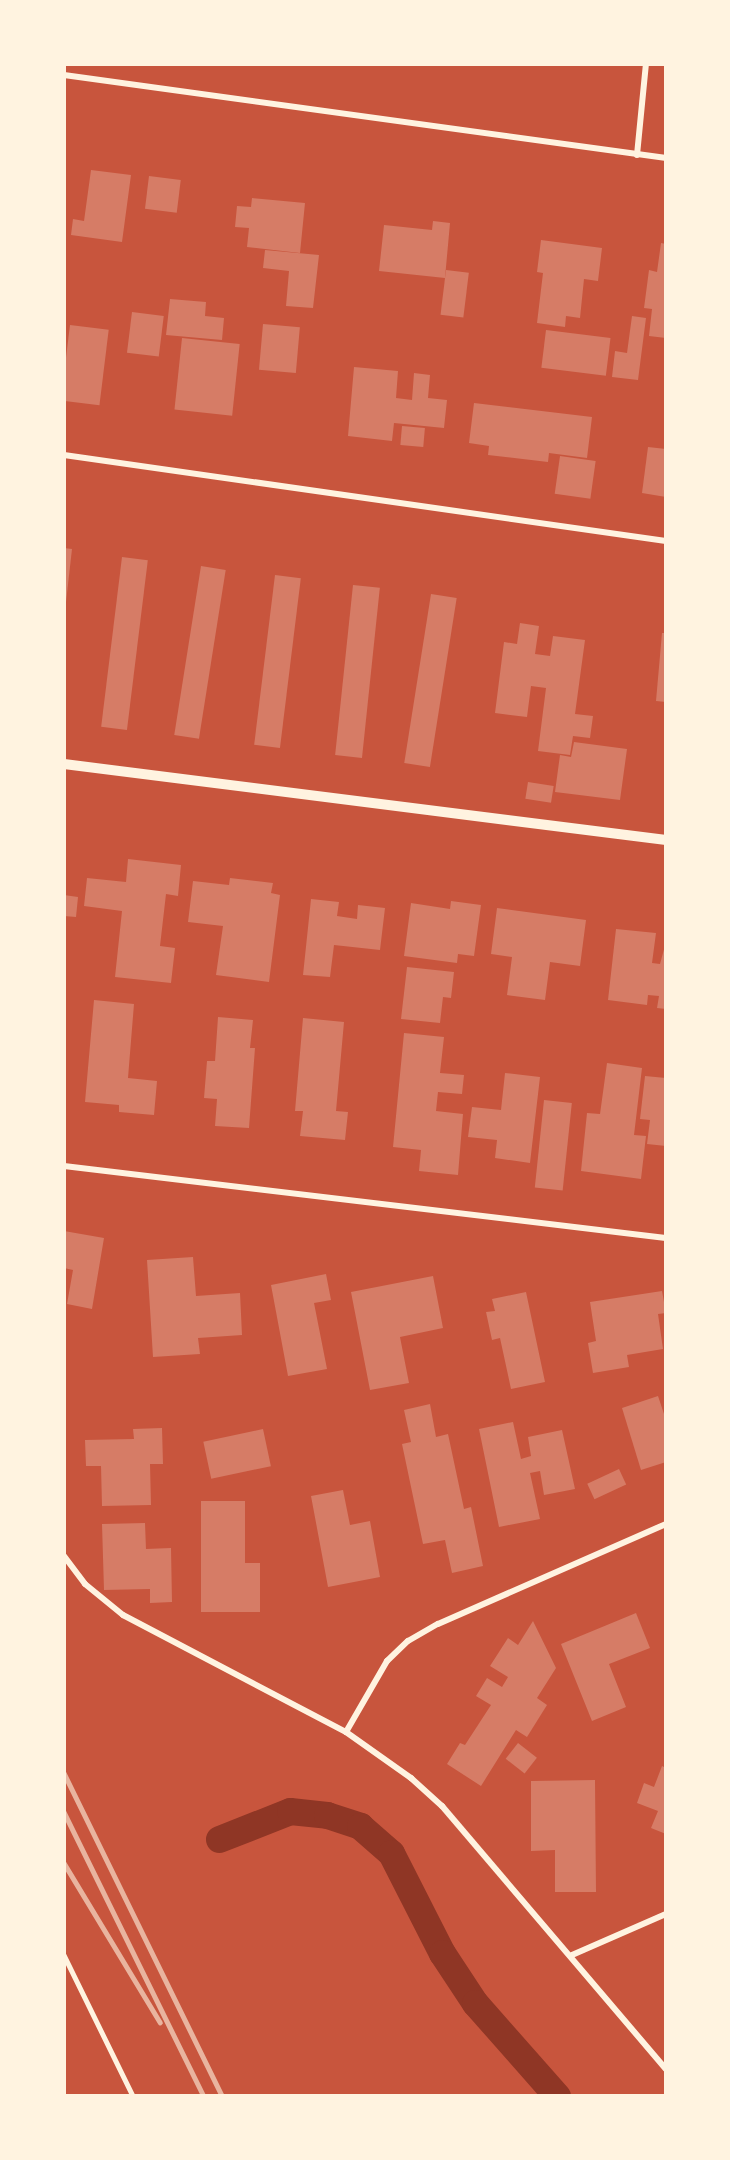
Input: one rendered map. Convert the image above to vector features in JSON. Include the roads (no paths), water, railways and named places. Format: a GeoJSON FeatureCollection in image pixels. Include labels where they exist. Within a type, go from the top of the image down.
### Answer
{"type":"FeatureCollection","features":[{"type":"Feature","properties":{"kind":"street"},"geometry":{"type":"LineString","coordinates":[[637,155],[646,64]]}},
{"type":"Feature","properties":{"kind":"street"},"geometry":{"type":"LineString","coordinates":[[64,75],[666,158]]}},
{"type":"Feature","properties":{"kind":"street"},"geometry":{"type":"LineString","coordinates":[[64,454],[666,541]]}},
{"type":"Feature","properties":{"kind":"street"},"geometry":{"type":"LineString","coordinates":[[64,764],[666,840]]}},
{"type":"Feature","properties":{"kind":"street"},"geometry":{"type":"LineString","coordinates":[[64,1166],[666,1239]]}},
{"type":"Feature","properties":{"kind":"street"},"geometry":{"type":"LineString","coordinates":[[346,1732],[387,1661],[408,1641],[438,1624],[666,1524]]}},
{"type":"Feature","properties":{"kind":"street"},"geometry":{"type":"LineString","coordinates":[[64,1556],[85,1584],[123,1615],[346,1732],[411,1778],[442,1806],[572,1955],[666,2069]]}},
{"type":"Feature","properties":{"kind":"street"},"geometry":{"type":"LineString","coordinates":[[572,1955],[666,1914]]}},
{"type":"Feature","properties":{"kind":"lane"},"geometry":{"type":"LineString","coordinates":[[64,1954],[133,2096]]}},
{"type":"Feature","properties":{"kind":"waterway"},"geometry":{"type":"LineString","coordinates":[[219,1839],[290,1811],[327,1815],[360,1826],[391,1853],[442,1953],[475,2003],[557,2096]]}},
{"type":"Feature","properties":{"kind":"railway"},"geometry":{"type":"LineString","coordinates":[[64,1773],[222,2096]]}},
{"type":"Feature","properties":{"kind":"railway"},"geometry":{"type":"LineString","coordinates":[[64,1812],[204,2096]]}},
{"type":"Feature","properties":{"kind":"railway"},"geometry":{"type":"LineString","coordinates":[[64,1863],[160,2022]]}}]}
